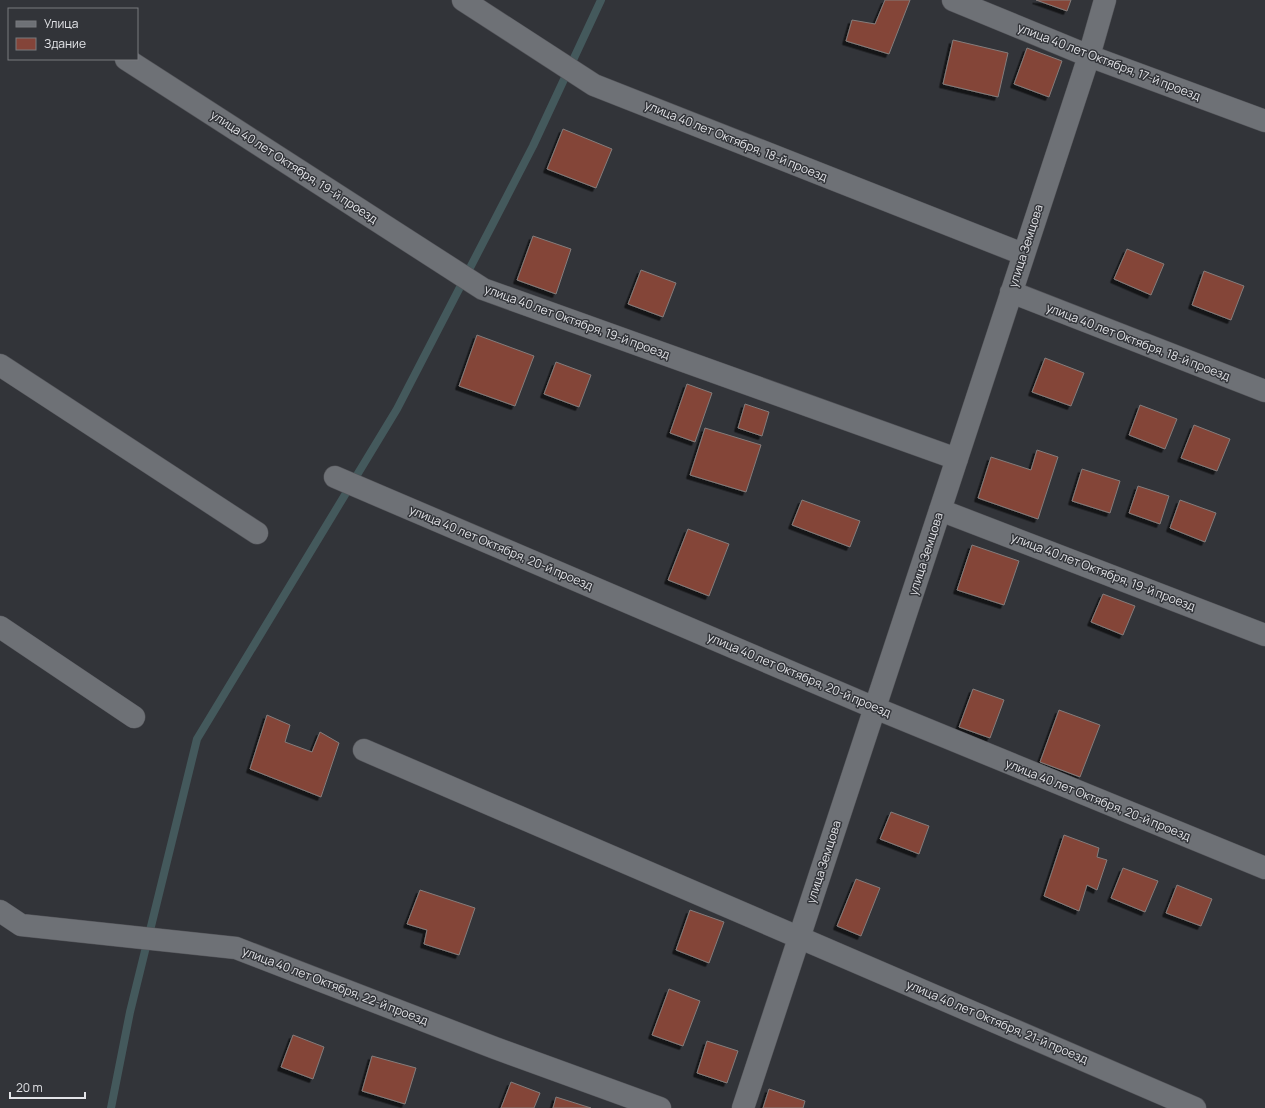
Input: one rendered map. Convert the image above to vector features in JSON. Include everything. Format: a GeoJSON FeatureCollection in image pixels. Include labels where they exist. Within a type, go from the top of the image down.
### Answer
{"type":"FeatureCollection","features":[{"type":"Feature","properties":{"kind":"street","name":"улица 40 лет Октября, 18-й проезд"},"geometry":{"type":"LineString","coordinates":[[463,0],[594,85],[1023,254]]}},
{"type":"Feature","properties":{"kind":"street","name":"улица 40 лет Октября, 17-й проезд"},"geometry":{"type":"LineString","coordinates":[[953,0],[1089,56],[1265,121]]}},
{"type":"Feature","properties":{"kind":"street","name":"улица Земцова"},"geometry":{"type":"LineString","coordinates":[[743,1108],[1089,56],[1105,0]]}},
{"type":"Feature","properties":{"kind":"street","name":"улица 40 лет Октября, 19-й проезд"},"geometry":{"type":"LineString","coordinates":[[128,60],[483,289],[957,459]]}},
{"type":"Feature","properties":{"kind":"street","name":"улица 40 лет Октября, 18-й проезд"},"geometry":{"type":"LineString","coordinates":[[1011,292],[1265,391]]}},
{"type":"Feature","properties":{"kind":"street"},"geometry":{"type":"LineString","coordinates":[[0,365],[257,533]]}},
{"type":"Feature","properties":{"kind":"street","name":"улица 40 лет Октября, 20-й проезд"},"geometry":{"type":"LineString","coordinates":[[335,477],[875,708],[1265,868]]}},
{"type":"Feature","properties":{"kind":"street","name":"улица 40 лет Октября, 19-й проезд"},"geometry":{"type":"LineString","coordinates":[[940,510],[1265,635]]}},
{"type":"Feature","properties":{"kind":"street"},"geometry":{"type":"LineString","coordinates":[[0,627],[134,717]]}},
{"type":"Feature","properties":{"kind":"street","name":"улица 40 лет Октября, 21-й проезд"},"geometry":{"type":"LineString","coordinates":[[364,750],[1195,1108]]}},
{"type":"Feature","properties":{"kind":"street","name":"улица 40 лет Октября, 22-й проезд"},"geometry":{"type":"LineString","coordinates":[[0,911],[21,925],[236,948],[495,1048],[660,1108]]}},
{"type":"Feature","properties":{"kind":"building"},"geometry":{"type":"Polygon","coordinates":[[[885,0],[910,0],[889,54],[846,41],[852,20],[875,24],[885,0]]]}},
{"type":"Feature","properties":{"kind":"building"},"geometry":{"type":"Polygon","coordinates":[[[1036,0],[1071,0],[1067,11],[1036,0]]]}},
{"type":"Feature","properties":{"kind":"building"},"geometry":{"type":"Polygon","coordinates":[[[953,40],[1008,53],[998,97],[943,84],[953,40]]]}},
{"type":"Feature","properties":{"kind":"building"},"geometry":{"type":"Polygon","coordinates":[[[1027,48],[1062,61],[1049,97],[1014,84],[1027,48]]]}},
{"type":"Feature","properties":{"kind":"building"},"geometry":{"type":"Polygon","coordinates":[[[563,129],[612,149],[596,188],[547,169],[563,129]]]}},
{"type":"Feature","properties":{"kind":"building"},"geometry":{"type":"Polygon","coordinates":[[[533,236],[571,249],[556,294],[517,280],[533,236]]]}},
{"type":"Feature","properties":{"kind":"building"},"geometry":{"type":"Polygon","coordinates":[[[1127,249],[1164,264],[1151,295],[1114,279],[1127,249]]]}},
{"type":"Feature","properties":{"kind":"building"},"geometry":{"type":"Polygon","coordinates":[[[641,270],[676,283],[663,317],[628,304],[641,270]]]}},
{"type":"Feature","properties":{"kind":"building"},"geometry":{"type":"Polygon","coordinates":[[[1204,271],[1244,286],[1231,320],[1192,305],[1204,271]]]}},
{"type":"Feature","properties":{"kind":"building"},"geometry":{"type":"Polygon","coordinates":[[[477,335],[534,356],[515,406],[459,386],[477,335]]]}},
{"type":"Feature","properties":{"kind":"building"},"geometry":{"type":"Polygon","coordinates":[[[1045,358],[1084,373],[1071,406],[1032,392],[1045,358]]]}},
{"type":"Feature","properties":{"kind":"building"},"geometry":{"type":"Polygon","coordinates":[[[556,362],[591,375],[579,407],[544,394],[556,362]]]}},
{"type":"Feature","properties":{"kind":"building"},"geometry":{"type":"Polygon","coordinates":[[[687,384],[712,393],[695,442],[670,433],[687,384]]]}},
{"type":"Feature","properties":{"kind":"building"},"geometry":{"type":"Polygon","coordinates":[[[745,404],[769,412],[762,436],[738,428],[745,404]]]}},
{"type":"Feature","properties":{"kind":"building"},"geometry":{"type":"Polygon","coordinates":[[[1140,405],[1177,419],[1165,449],[1129,435],[1140,405]]]}},
{"type":"Feature","properties":{"kind":"building"},"geometry":{"type":"Polygon","coordinates":[[[1194,425],[1230,439],[1217,471],[1181,458],[1194,425]]]}},
{"type":"Feature","properties":{"kind":"building"},"geometry":{"type":"Polygon","coordinates":[[[705,428],[761,445],[746,492],[690,475],[705,428]]]}},
{"type":"Feature","properties":{"kind":"building"},"geometry":{"type":"Polygon","coordinates":[[[1037,450],[1058,457],[1038,519],[978,498],[991,457],[1031,470],[1037,450]]]}},
{"type":"Feature","properties":{"kind":"building"},"geometry":{"type":"Polygon","coordinates":[[[1082,469],[1120,481],[1110,513],[1072,501],[1082,469]]]}},
{"type":"Feature","properties":{"kind":"building"},"geometry":{"type":"Polygon","coordinates":[[[1138,486],[1169,496],[1160,524],[1129,513],[1138,486]]]}},
{"type":"Feature","properties":{"kind":"building"},"geometry":{"type":"Polygon","coordinates":[[[802,500],[860,521],[850,547],[792,525],[802,500]]]}},
{"type":"Feature","properties":{"kind":"building"},"geometry":{"type":"Polygon","coordinates":[[[1180,500],[1216,513],[1205,542],[1170,528],[1180,500]]]}},
{"type":"Feature","properties":{"kind":"building"},"geometry":{"type":"Polygon","coordinates":[[[688,529],[729,544],[709,596],[668,580],[688,529]]]}},
{"type":"Feature","properties":{"kind":"building"},"geometry":{"type":"Polygon","coordinates":[[[972,545],[1019,561],[1004,605],[957,590],[972,545]]]}},
{"type":"Feature","properties":{"kind":"building"},"geometry":{"type":"Polygon","coordinates":[[[1103,594],[1135,606],[1123,635],[1091,622],[1103,594]]]}},
{"type":"Feature","properties":{"kind":"building"},"geometry":{"type":"Polygon","coordinates":[[[973,689],[1004,700],[990,738],[959,727],[973,689]]]}},
{"type":"Feature","properties":{"kind":"building"},"geometry":{"type":"Polygon","coordinates":[[[1059,710],[1100,725],[1080,777],[1040,762],[1059,710]]]}},
{"type":"Feature","properties":{"kind":"building"},"geometry":{"type":"Polygon","coordinates":[[[267,715],[290,725],[285,742],[312,752],[320,732],[339,743],[321,797],[250,769],[267,715]]]}},
{"type":"Feature","properties":{"kind":"building"},"geometry":{"type":"Polygon","coordinates":[[[891,812],[929,826],[919,854],[880,839],[891,812]]]}},
{"type":"Feature","properties":{"kind":"building"},"geometry":{"type":"Polygon","coordinates":[[[1064,835],[1099,848],[1097,857],[1107,860],[1097,890],[1087,885],[1079,911],[1044,896],[1064,835]]]}},
{"type":"Feature","properties":{"kind":"building"},"geometry":{"type":"Polygon","coordinates":[[[1123,868],[1158,881],[1145,912],[1111,898],[1123,868]]]}},
{"type":"Feature","properties":{"kind":"building"},"geometry":{"type":"Polygon","coordinates":[[[856,879],[880,888],[861,936],[837,926],[856,879]]]}},
{"type":"Feature","properties":{"kind":"building"},"geometry":{"type":"Polygon","coordinates":[[[1177,885],[1212,899],[1201,926],[1166,913],[1177,885]]]}},
{"type":"Feature","properties":{"kind":"building"},"geometry":{"type":"Polygon","coordinates":[[[420,890],[475,908],[459,955],[424,944],[427,930],[407,924],[420,890]]]}},
{"type":"Feature","properties":{"kind":"building"},"geometry":{"type":"Polygon","coordinates":[[[690,910],[724,922],[709,963],[676,950],[690,910]]]}},
{"type":"Feature","properties":{"kind":"building"},"geometry":{"type":"Polygon","coordinates":[[[669,989],[700,1001],[683,1046],[652,1035],[669,989]]]}},
{"type":"Feature","properties":{"kind":"building"},"geometry":{"type":"Polygon","coordinates":[[[293,1035],[324,1047],[313,1079],[281,1067],[293,1035]]]}},
{"type":"Feature","properties":{"kind":"building"},"geometry":{"type":"Polygon","coordinates":[[[707,1041],[738,1051],[727,1083],[697,1073],[707,1041]]]}},
{"type":"Feature","properties":{"kind":"building"},"geometry":{"type":"Polygon","coordinates":[[[372,1056],[416,1068],[405,1104],[362,1091],[372,1056]]]}},
{"type":"Feature","properties":{"kind":"building"},"geometry":{"type":"Polygon","coordinates":[[[511,1082],[540,1093],[534,1108],[501,1108],[511,1082]]]}},
{"type":"Feature","properties":{"kind":"building"},"geometry":{"type":"Polygon","coordinates":[[[769,1089],[805,1101],[803,1108],[763,1108],[769,1089]]]}},
{"type":"Feature","properties":{"kind":"building"},"geometry":{"type":"Polygon","coordinates":[[[556,1097],[591,1108],[553,1108],[556,1097]]]}},
{"type":"Feature","properties":{"kind":"waterway"},"geometry":{"type":"LineString","coordinates":[[111,1108],[130,1012],[197,739],[397,409],[533,146],[601,0]]}}]}
